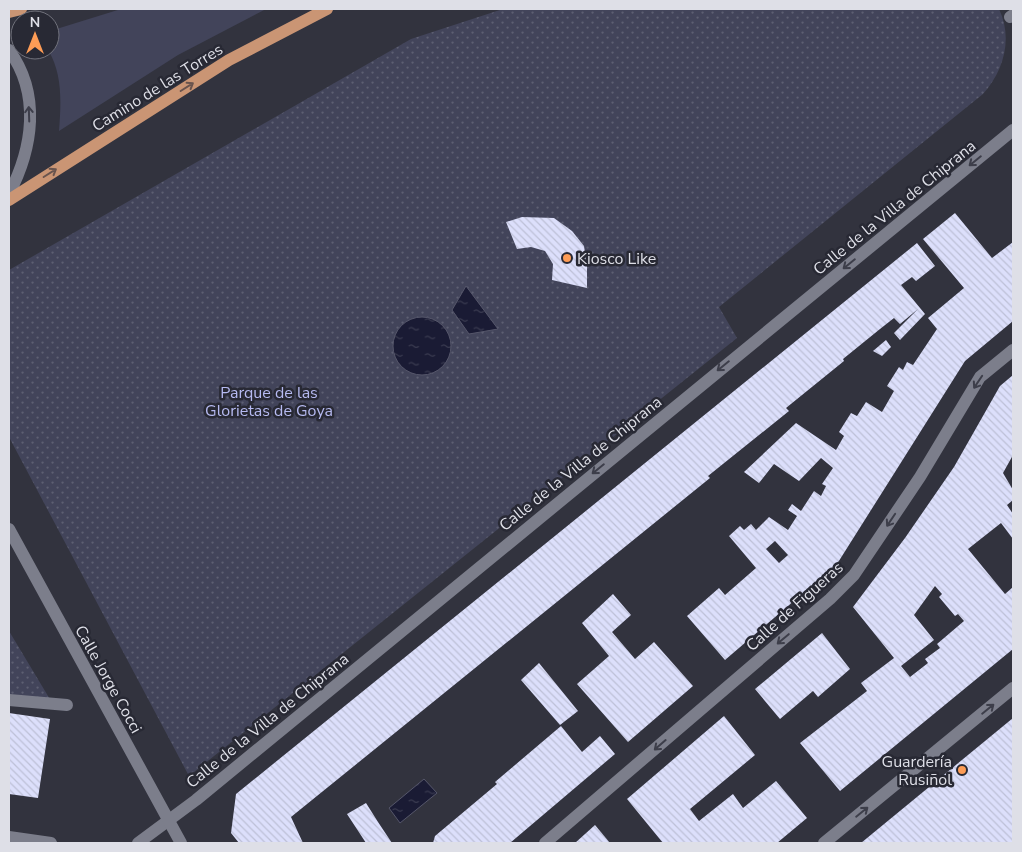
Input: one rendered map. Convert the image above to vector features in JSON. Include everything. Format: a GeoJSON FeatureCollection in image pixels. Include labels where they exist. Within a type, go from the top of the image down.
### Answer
{"type":"FeatureCollection","features":[{"type":"Feature","properties":{"kind":"main road"},"geometry":{"type":"LineString","coordinates":[[9,12],[21,9]]}},
{"type":"Feature","properties":{"kind":"main road","name":"Camino de las Torres"},"geometry":{"type":"LineString","coordinates":[[9,200],[229,60],[327,9]]}},
{"type":"Feature","properties":{"kind":"street"},"geometry":{"type":"LineString","coordinates":[[9,50],[21,70],[28,91],[30,114],[29,136],[25,156],[9,194]]}},
{"type":"Feature","properties":{"kind":"street","name":"Calle de la Villa de Chiprana"},"geometry":{"type":"LineString","coordinates":[[138,843],[168,822],[1013,130]]}},
{"type":"Feature","properties":{"kind":"street","name":"Calle de Figueras"},"geometry":{"type":"LineString","coordinates":[[545,843],[830,599],[854,575],[920,477],[980,377],[1013,350]]}},
{"type":"Feature","properties":{"kind":"street","name":"Calle Jorge Cocci"},"geometry":{"type":"LineString","coordinates":[[9,529],[181,843]]}},
{"type":"Feature","properties":{"kind":"street"},"geometry":{"type":"LineString","coordinates":[[824,843],[1013,688]]}},
{"type":"Feature","properties":{"kind":"street"},"geometry":{"type":"LineString","coordinates":[[9,700],[67,706]]}},
{"type":"Feature","properties":{"kind":"street"},"geometry":{"type":"LineString","coordinates":[[9,837],[51,843]]}},
{"type":"Feature","properties":{"kind":"green space"},"geometry":{"type":"Polygon","coordinates":[[[121,9],[266,9],[178,55],[59,131],[60,89],[53,60],[60,60],[60,28],[121,9]]]}},
{"type":"Feature","properties":{"kind":"green space","name":"Parque de las Glorietas de Goya"},"geometry":{"type":"Polygon","coordinates":[[[503,9],[999,9],[1003,20],[1006,43],[1001,65],[983,94],[719,307],[737,338],[189,776],[9,437],[9,270],[411,39],[503,9]]]}},
{"type":"Feature","properties":{"kind":"green space"},"geometry":{"type":"Polygon","coordinates":[[[9,631],[51,701],[9,695],[9,631]]]}},
{"type":"Feature","properties":{"kind":"water"},"geometry":{"type":"Polygon","coordinates":[[[466,286],[498,329],[469,334],[452,310],[466,286]]]}},
{"type":"Feature","properties":{"kind":"water"},"geometry":{"type":"Polygon","coordinates":[[[422,317],[433,319],[443,325],[449,335],[451,346],[449,357],[443,367],[433,373],[422,375],[411,373],[401,367],[395,357],[393,346],[395,335],[401,325],[411,319],[422,317]]]}},
{"type":"Feature","properties":{"kind":"water"},"geometry":{"type":"Polygon","coordinates":[[[424,779],[437,793],[400,823],[389,808],[424,779]]]}},
{"type":"Feature","properties":{"kind":"building"},"geometry":{"type":"Polygon","coordinates":[[[955,213],[992,258],[1013,242],[1013,321],[965,361],[837,564],[725,660],[687,616],[719,588],[725,595],[756,568],[729,536],[740,526],[744,530],[751,524],[756,530],[769,517],[788,530],[797,516],[788,510],[792,504],[801,511],[814,491],[821,496],[826,486],[822,484],[833,468],[821,458],[799,481],[774,464],[759,483],[744,472],[796,423],[836,450],[844,436],[839,432],[851,413],[857,416],[866,402],[882,412],[894,391],[887,386],[899,367],[903,370],[907,362],[913,365],[937,329],[928,318],[964,288],[923,239],[955,213]],[[775,541],[766,549],[779,563],[788,555],[775,541]]]}},
{"type":"Feature","properties":{"kind":"building","name":"Kiosco Like"},"geometry":{"type":"Polygon","coordinates":[[[522,217],[554,218],[572,231],[584,246],[587,266],[587,288],[552,280],[553,264],[545,251],[531,247],[517,249],[506,222],[522,217]]]}},
{"type":"Feature","properties":{"kind":"building"},"geometry":{"type":"Polygon","coordinates":[[[917,243],[935,266],[916,281],[912,277],[901,285],[925,314],[900,340],[894,333],[918,309],[900,324],[894,318],[880,329],[786,408],[789,411],[708,476],[710,478],[291,817],[303,843],[239,843],[231,833],[236,794],[917,243]]]}},
{"type":"Feature","properties":{"kind":"building"},"geometry":{"type":"Polygon","coordinates":[[[886,340],[891,347],[882,356],[873,351],[886,340]]]}},
{"type":"Feature","properties":{"kind":"building"},"geometry":{"type":"Polygon","coordinates":[[[1013,375],[1013,455],[1003,473],[1013,490],[1013,500],[1007,505],[1013,514],[1013,539],[1001,523],[968,549],[1005,594],[1013,587],[1013,649],[840,791],[800,743],[867,691],[861,683],[894,658],[853,607],[905,538],[954,467],[1000,386],[1013,375]],[[935,586],[914,615],[934,640],[901,666],[910,677],[928,663],[925,659],[940,648],[937,644],[964,621],[958,614],[955,616],[939,597],[942,594],[935,586]]]}},
{"type":"Feature","properties":{"kind":"building"},"geometry":{"type":"Polygon","coordinates":[[[613,594],[631,615],[612,632],[635,659],[654,642],[693,686],[628,742],[577,684],[609,656],[582,623],[613,594]]]}},
{"type":"Feature","properties":{"kind":"building"},"geometry":{"type":"Polygon","coordinates":[[[822,633],[850,669],[818,697],[813,691],[780,719],[755,689],[822,633]]]}},
{"type":"Feature","properties":{"kind":"building"},"geometry":{"type":"Polygon","coordinates":[[[539,663],[578,711],[560,725],[521,680],[539,663]]]}},
{"type":"Feature","properties":{"kind":"building"},"geometry":{"type":"Polygon","coordinates":[[[9,713],[50,719],[38,798],[9,794],[9,713]]]}},
{"type":"Feature","properties":{"kind":"building"},"geometry":{"type":"Polygon","coordinates":[[[724,716],[755,755],[690,809],[699,821],[733,794],[743,808],[776,781],[807,818],[777,843],[663,843],[627,799],[724,716]]]}},
{"type":"Feature","properties":{"kind":"building"},"geometry":{"type":"Polygon","coordinates":[[[1013,718],[1013,843],[861,843],[1013,718]]]}},
{"type":"Feature","properties":{"kind":"building"},"geometry":{"type":"Polygon","coordinates":[[[561,726],[582,752],[600,736],[615,754],[510,843],[433,843],[435,836],[497,784],[495,782],[561,726]]]}},
{"type":"Feature","properties":{"kind":"building"},"geometry":{"type":"Polygon","coordinates":[[[366,803],[392,843],[366,843],[347,814],[366,803]]]}},
{"type":"Feature","properties":{"kind":"building"},"geometry":{"type":"Polygon","coordinates":[[[595,825],[610,843],[575,843],[595,825]]]}},
{"type":"Feature","properties":{"kind":"place","name":"Kiosco Like"},"geometry":{"type":"Point","coordinates":[567,258]}},
{"type":"Feature","properties":{"kind":"place","name":"Guardería Rusiñol"},"geometry":{"type":"Point","coordinates":[962,770]}}]}
